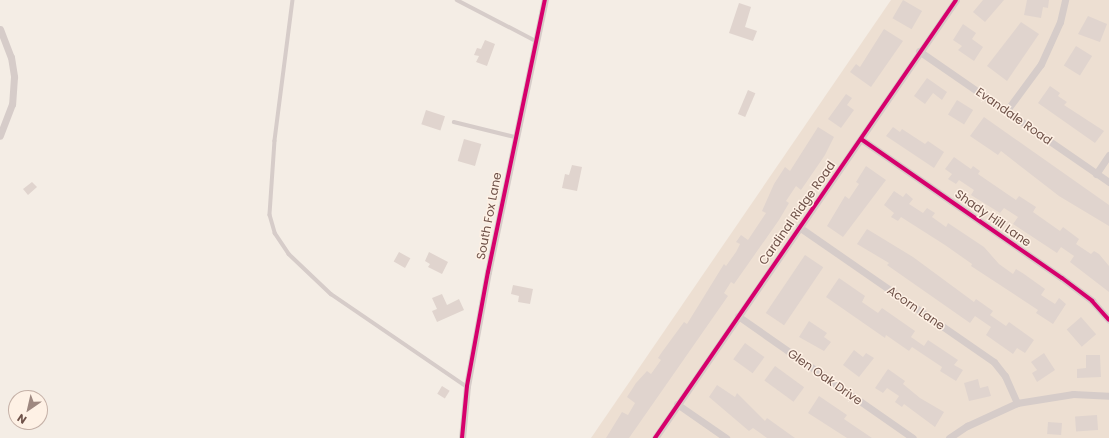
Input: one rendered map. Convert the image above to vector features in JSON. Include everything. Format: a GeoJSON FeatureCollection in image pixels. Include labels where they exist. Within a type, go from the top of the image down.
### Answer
{"type":"FeatureCollection","features":[{"type":"Feature","properties":{"kind":"street","name":"South Fox Lane"},"geometry":{"type":"LineString","coordinates":[[462,438],[467,386],[515,137],[545,0]]}},
{"type":"Feature","properties":{"kind":"street","name":"Cardinal Ridge Road"},"geometry":{"type":"LineString","coordinates":[[654,438],[861,139],[919,51],[956,0]]}},
{"type":"Feature","properties":{"kind":"street"},"geometry":{"type":"LineString","coordinates":[[1007,110],[1041,64],[1052,44],[1065,0]]}},
{"type":"Feature","properties":{"kind":"street"},"geometry":{"type":"LineString","coordinates":[[0,29],[11,57],[14,77],[12,104],[0,136]]}},
{"type":"Feature","properties":{"kind":"street","name":"Evandale Road"},"geometry":{"type":"LineString","coordinates":[[919,51],[1007,110],[1109,182]]}},
{"type":"Feature","properties":{"kind":"street","name":"Shady Hill Lane"},"geometry":{"type":"LineString","coordinates":[[861,139],[1062,278],[1092,301],[1109,320]]}},
{"type":"Feature","properties":{"kind":"street"},"geometry":{"type":"LineString","coordinates":[[1096,174],[1109,155]]}},
{"type":"Feature","properties":{"kind":"street","name":"Acorn Lane"},"geometry":{"type":"LineString","coordinates":[[799,227],[994,362],[1005,376],[1017,403]]}},
{"type":"Feature","properties":{"kind":"street","name":"Glen Oak Drive"},"geometry":{"type":"LineString","coordinates":[[738,316],[913,438]]}},
{"type":"Feature","properties":{"kind":"street"},"geometry":{"type":"LineString","coordinates":[[949,438],[967,426],[1017,403],[1073,394],[1109,396]]}},
{"type":"Feature","properties":{"kind":"street"},"geometry":{"type":"LineString","coordinates":[[677,404],[726,438]]}},
{"type":"Feature","properties":{"kind":"lane"},"geometry":{"type":"LineString","coordinates":[[293,0],[275,141],[270,215],[275,233],[288,254],[331,294],[467,386]]}},
{"type":"Feature","properties":{"kind":"lane"},"geometry":{"type":"LineString","coordinates":[[457,0],[536,41]]}},
{"type":"Feature","properties":{"kind":"lane"},"geometry":{"type":"LineString","coordinates":[[454,122],[515,137]]}},
{"type":"Feature","properties":{"kind":"shaded area"},"geometry":{"type":"Polygon","coordinates":[[[891,0],[1109,0],[1109,438],[591,438],[891,0]]]}},
{"type":"Feature","properties":{"kind":"building"},"geometry":{"type":"Polygon","coordinates":[[[903,0],[922,11],[912,29],[892,18],[903,0]]]}},
{"type":"Feature","properties":{"kind":"building"},"geometry":{"type":"Polygon","coordinates":[[[983,0],[1004,0],[985,22],[973,12],[983,0]]]}},
{"type":"Feature","properties":{"kind":"building"},"geometry":{"type":"Polygon","coordinates":[[[1027,0],[1049,0],[1048,8],[1043,7],[1041,18],[1024,15],[1027,0]]]}},
{"type":"Feature","properties":{"kind":"building"},"geometry":{"type":"Polygon","coordinates":[[[739,3],[751,7],[745,27],[757,31],[753,41],[729,33],[739,3]]]}},
{"type":"Feature","properties":{"kind":"building"},"geometry":{"type":"Polygon","coordinates":[[[1088,16],[1107,24],[1100,42],[1078,34],[1088,16]]]}},
{"type":"Feature","properties":{"kind":"building"},"geometry":{"type":"Polygon","coordinates":[[[1021,22],[1039,34],[1007,81],[987,66],[1021,22]]]}},
{"type":"Feature","properties":{"kind":"building"},"geometry":{"type":"Polygon","coordinates":[[[963,24],[976,33],[972,39],[983,47],[974,61],[958,50],[962,46],[953,40],[963,24]]]}},
{"type":"Feature","properties":{"kind":"building"},"geometry":{"type":"Polygon","coordinates":[[[884,29],[903,41],[871,87],[850,72],[856,64],[860,67],[884,29]]]}},
{"type":"Feature","properties":{"kind":"building"},"geometry":{"type":"Polygon","coordinates":[[[485,40],[495,44],[487,66],[476,62],[479,56],[474,55],[477,48],[481,49],[485,40]]]}},
{"type":"Feature","properties":{"kind":"building"},"geometry":{"type":"Polygon","coordinates":[[[1076,46],[1092,56],[1080,76],[1064,66],[1076,46]]]}},
{"type":"Feature","properties":{"kind":"building"},"geometry":{"type":"Polygon","coordinates":[[[927,78],[947,92],[942,100],[933,93],[925,104],[914,96],[927,78]]]}},
{"type":"Feature","properties":{"kind":"building"},"geometry":{"type":"Polygon","coordinates":[[[1050,86],[1060,93],[1058,96],[1067,102],[1064,105],[1104,131],[1095,143],[1038,103],[1050,86]]]}},
{"type":"Feature","properties":{"kind":"building"},"geometry":{"type":"Polygon","coordinates":[[[748,90],[755,93],[745,117],[738,114],[748,90]]]}},
{"type":"Feature","properties":{"kind":"building"},"geometry":{"type":"Polygon","coordinates":[[[846,94],[852,98],[847,105],[854,110],[841,128],[828,119],[846,94]]]}},
{"type":"Feature","properties":{"kind":"building"},"geometry":{"type":"Polygon","coordinates":[[[957,100],[973,110],[964,124],[948,114],[957,100]]]}},
{"type":"Feature","properties":{"kind":"building"},"geometry":{"type":"Polygon","coordinates":[[[426,110],[445,116],[440,130],[421,124],[426,110]]]}},
{"type":"Feature","properties":{"kind":"building"},"geometry":{"type":"Polygon","coordinates":[[[984,117],[1109,205],[1109,226],[1059,196],[1001,151],[998,155],[970,136],[984,117]]]}},
{"type":"Feature","properties":{"kind":"building"},"geometry":{"type":"Polygon","coordinates":[[[818,127],[834,137],[825,155],[801,190],[796,186],[786,201],[789,203],[779,220],[734,284],[731,282],[724,293],[728,296],[629,438],[606,438],[622,412],[628,415],[635,403],[627,397],[636,383],[647,371],[651,374],[661,360],[658,358],[662,352],[684,322],[687,324],[724,264],[726,266],[736,252],[740,244],[736,242],[741,235],[748,240],[766,213],[762,211],[774,184],[785,167],[790,171],[818,127]]]}},
{"type":"Feature","properties":{"kind":"building"},"geometry":{"type":"Polygon","coordinates":[[[893,127],[900,132],[902,129],[925,144],[928,141],[944,152],[934,168],[886,136],[893,127]]]}},
{"type":"Feature","properties":{"kind":"building"},"geometry":{"type":"Polygon","coordinates":[[[464,139],[481,144],[475,166],[458,161],[464,139]]]}},
{"type":"Feature","properties":{"kind":"building"},"geometry":{"type":"Polygon","coordinates":[[[954,157],[971,169],[973,166],[980,171],[978,174],[1016,200],[1019,196],[1036,207],[1033,212],[1060,231],[1063,227],[1079,239],[1076,244],[1091,254],[1094,251],[1099,254],[1109,266],[1109,292],[1070,262],[1074,256],[1061,247],[1057,253],[1013,224],[1018,217],[1004,208],[1000,213],[971,195],[974,190],[959,180],[956,184],[948,179],[952,174],[945,169],[954,157]]]}},
{"type":"Feature","properties":{"kind":"building"},"geometry":{"type":"Polygon","coordinates":[[[572,165],[582,167],[577,191],[562,188],[565,174],[569,175],[572,165]]]}},
{"type":"Feature","properties":{"kind":"building"},"geometry":{"type":"Polygon","coordinates":[[[866,166],[886,180],[843,237],[827,226],[845,196],[849,199],[859,184],[856,182],[866,166]]]}},
{"type":"Feature","properties":{"kind":"building"},"geometry":{"type":"Polygon","coordinates":[[[32,182],[37,187],[28,195],[23,189],[32,182]]]}},
{"type":"Feature","properties":{"kind":"building"},"geometry":{"type":"Polygon","coordinates":[[[894,191],[903,197],[906,193],[913,199],[909,204],[923,213],[927,208],[935,213],[932,217],[946,227],[948,223],[984,247],[999,264],[1013,274],[1016,269],[1024,274],[1045,289],[1041,295],[1055,304],[1059,298],[1066,304],[1053,324],[1036,313],[1038,310],[971,266],[972,264],[945,245],[901,217],[898,221],[891,217],[894,213],[884,205],[894,191]]]}},
{"type":"Feature","properties":{"kind":"building"},"geometry":{"type":"Polygon","coordinates":[[[867,229],[913,257],[974,302],[976,299],[993,311],[990,315],[1006,326],[1009,322],[1034,340],[1025,353],[1017,348],[1013,354],[986,335],[991,327],[975,316],[970,323],[887,265],[889,263],[857,244],[867,229]]]}},
{"type":"Feature","properties":{"kind":"building"},"geometry":{"type":"Polygon","coordinates":[[[399,252],[410,258],[405,268],[394,262],[399,252]]]}},
{"type":"Feature","properties":{"kind":"building"},"geometry":{"type":"Polygon","coordinates":[[[429,252],[448,262],[442,274],[428,267],[430,264],[425,261],[429,252]]]}},
{"type":"Feature","properties":{"kind":"building"},"geometry":{"type":"Polygon","coordinates":[[[805,255],[823,267],[784,325],[766,313],[805,255]]]}},
{"type":"Feature","properties":{"kind":"building"},"geometry":{"type":"Polygon","coordinates":[[[839,278],[865,296],[862,302],[878,313],[882,308],[915,331],[911,337],[924,346],[928,340],[958,360],[954,365],[963,370],[956,381],[940,371],[942,367],[912,347],[909,351],[886,335],[885,338],[826,297],[839,278]]]}},
{"type":"Feature","properties":{"kind":"building"},"geometry":{"type":"Polygon","coordinates":[[[513,285],[533,289],[530,304],[518,302],[519,296],[511,294],[513,285]]]}},
{"type":"Feature","properties":{"kind":"building"},"geometry":{"type":"Polygon","coordinates":[[[442,294],[447,305],[459,299],[464,310],[437,322],[432,311],[437,309],[432,298],[442,294]]]}},
{"type":"Feature","properties":{"kind":"building"},"geometry":{"type":"Polygon","coordinates":[[[1081,317],[1096,334],[1082,347],[1067,329],[1081,317]]]}},
{"type":"Feature","properties":{"kind":"building"},"geometry":{"type":"Polygon","coordinates":[[[809,321],[827,333],[824,337],[831,342],[824,351],[799,337],[809,321]]]}},
{"type":"Feature","properties":{"kind":"building"},"geometry":{"type":"Polygon","coordinates":[[[745,343],[764,357],[753,373],[733,359],[745,343]]]}},
{"type":"Feature","properties":{"kind":"building"},"geometry":{"type":"Polygon","coordinates":[[[854,350],[863,357],[866,353],[874,358],[859,377],[843,365],[854,350]]]}},
{"type":"Feature","properties":{"kind":"building"},"geometry":{"type":"Polygon","coordinates":[[[1044,353],[1055,370],[1037,382],[1032,373],[1037,370],[1031,362],[1044,353]]]}},
{"type":"Feature","properties":{"kind":"building"},"geometry":{"type":"Polygon","coordinates":[[[1086,355],[1100,355],[1101,377],[1077,378],[1077,369],[1086,368],[1086,355]]]}},
{"type":"Feature","properties":{"kind":"building"},"geometry":{"type":"Polygon","coordinates":[[[775,366],[804,387],[794,402],[764,381],[775,366]]]}},
{"type":"Feature","properties":{"kind":"building"},"geometry":{"type":"Polygon","coordinates":[[[888,369],[905,381],[903,384],[920,398],[944,412],[935,427],[904,404],[902,407],[895,402],[899,396],[887,388],[883,393],[875,388],[888,369]]]}},
{"type":"Feature","properties":{"kind":"building"},"geometry":{"type":"Polygon","coordinates":[[[978,379],[980,388],[988,386],[991,396],[969,401],[964,383],[978,379]]]}},
{"type":"Feature","properties":{"kind":"building"},"geometry":{"type":"Polygon","coordinates":[[[717,385],[735,397],[737,393],[765,421],[767,418],[795,438],[767,438],[753,428],[749,431],[709,397],[717,385]]]}},
{"type":"Feature","properties":{"kind":"building"},"geometry":{"type":"Polygon","coordinates":[[[442,386],[450,391],[445,398],[437,394],[442,386]]]}},
{"type":"Feature","properties":{"kind":"building"},"geometry":{"type":"Polygon","coordinates":[[[819,396],[847,415],[844,419],[872,438],[847,438],[808,413],[819,396]]]}},
{"type":"Feature","properties":{"kind":"building"},"geometry":{"type":"Polygon","coordinates":[[[1097,415],[1098,430],[1076,431],[1075,417],[1097,415]]]}},
{"type":"Feature","properties":{"kind":"building"},"geometry":{"type":"Polygon","coordinates":[[[1048,422],[1062,423],[1061,435],[1047,434],[1048,422]]]}},
{"type":"Feature","properties":{"kind":"cycle path"},"geometry":{"type":"LineString","coordinates":[[462,438],[467,386],[488,272],[545,0]]}},
{"type":"Feature","properties":{"kind":"cycle path"},"geometry":{"type":"LineString","coordinates":[[655,438],[956,0]]}},
{"type":"Feature","properties":{"kind":"cycle path"},"geometry":{"type":"LineString","coordinates":[[861,139],[1062,278],[1092,301],[1109,320]]}}]}
